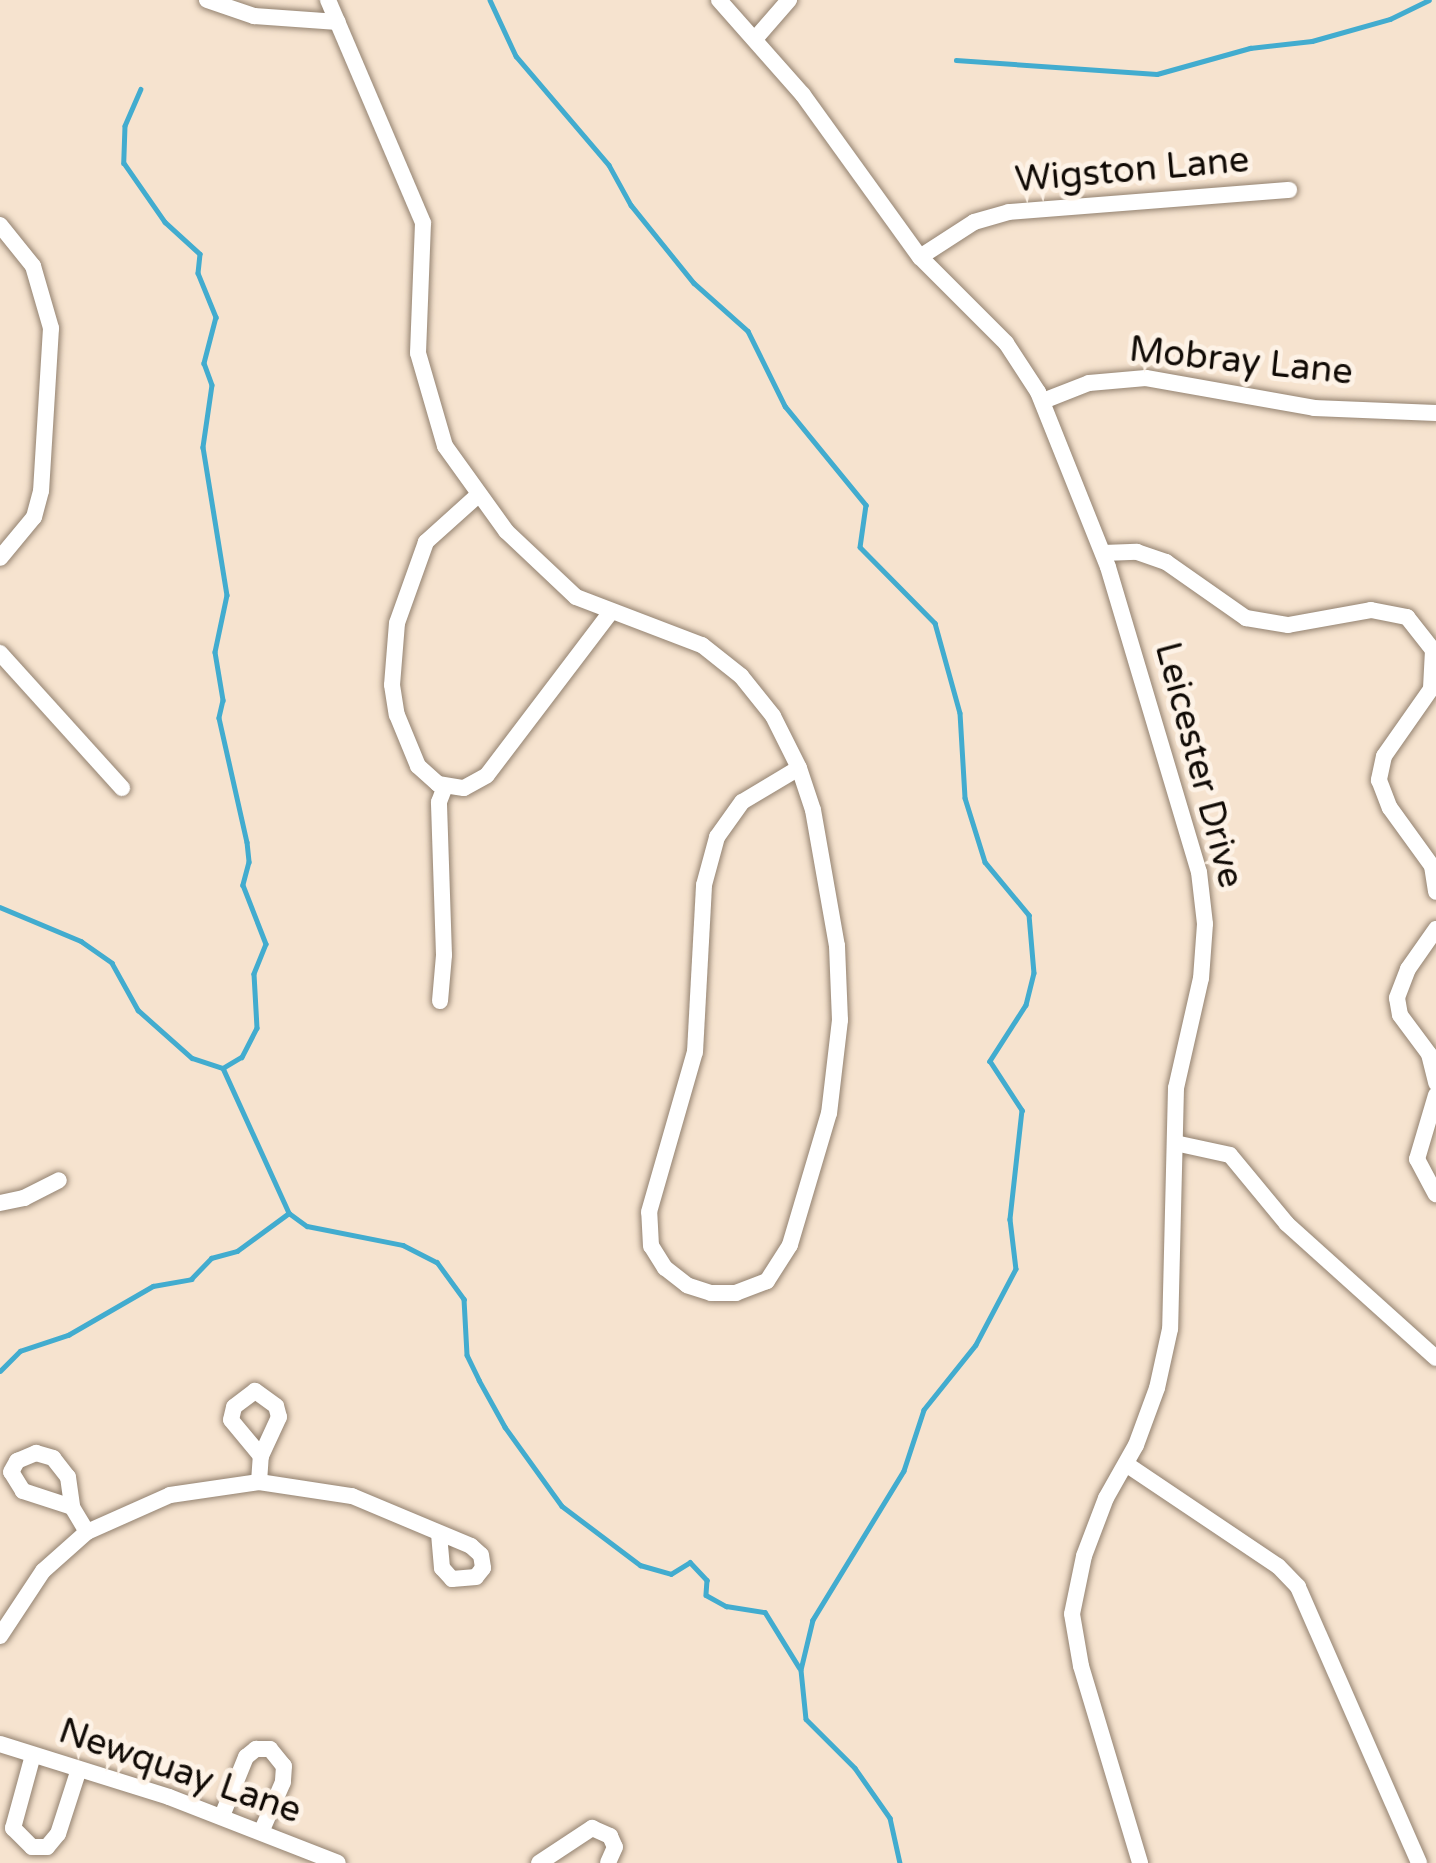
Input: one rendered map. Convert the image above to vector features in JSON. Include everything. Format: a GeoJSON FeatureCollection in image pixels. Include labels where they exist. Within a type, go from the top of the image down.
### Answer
{"type":"FeatureCollection","features":[{"type":"Feature","properties":{"kind":"street"},"geometry":{"type":"LineString","coordinates":[[207,0],[254,16],[338,22]]}},
{"type":"Feature","properties":{"kind":"street"},"geometry":{"type":"LineString","coordinates":[[328,0],[423,223],[418,353],[446,446],[477,496],[540,568],[576,597],[702,644],[741,676],[773,716],[799,768],[813,810],[837,946],[840,1020],[830,1113],[790,1245],[766,1281],[736,1293],[711,1293],[686,1285],[665,1268],[651,1246],[649,1212],[695,1052],[704,886],[717,837],[742,802],[799,768]]}},
{"type":"Feature","properties":{"kind":"street","name":"Leicester Drive"},"geometry":{"type":"LineString","coordinates":[[719,0],[816,112],[920,257],[1006,343],[1042,401],[1103,553],[1204,897],[1201,979],[1176,1088],[1170,1329],[1157,1388],[1084,1556],[1072,1614],[1081,1666],[1140,1863]]}},
{"type":"Feature","properties":{"kind":"street"},"geometry":{"type":"LineString","coordinates":[[755,39],[789,0]]}},
{"type":"Feature","properties":{"kind":"street","name":"Wigston Lane"},"geometry":{"type":"LineString","coordinates":[[920,257],[974,222],[1009,212],[1289,190]]}},
{"type":"Feature","properties":{"kind":"street"},"geometry":{"type":"LineString","coordinates":[[0,225],[33,266],[46,295],[51,328],[41,491],[34,517],[0,558]]}},
{"type":"Feature","properties":{"kind":"street","name":"Mobray Lane"},"geometry":{"type":"LineString","coordinates":[[1042,401],[1089,383],[1146,378],[1314,408],[1436,412]]}},
{"type":"Feature","properties":{"kind":"street"},"geometry":{"type":"LineString","coordinates":[[477,496],[426,542],[397,623],[394,700],[418,766],[445,789],[464,788],[487,775],[610,613]]}},
{"type":"Feature","properties":{"kind":"street"},"geometry":{"type":"LineString","coordinates":[[1103,553],[1137,551],[1166,562],[1246,618],[1288,625],[1371,610],[1407,617],[1433,650],[1432,689],[1394,739],[1379,780],[1390,808],[1432,866],[1436,892]]}},
{"type":"Feature","properties":{"kind":"street"},"geometry":{"type":"LineString","coordinates":[[0,653],[122,788]]}},
{"type":"Feature","properties":{"kind":"street"},"geometry":{"type":"LineString","coordinates":[[440,1001],[444,920],[439,802],[445,789]]}},
{"type":"Feature","properties":{"kind":"street"},"geometry":{"type":"LineString","coordinates":[[1436,928],[1408,969],[1397,998],[1400,1015],[1429,1054],[1436,1083]]}},
{"type":"Feature","properties":{"kind":"street"},"geometry":{"type":"LineString","coordinates":[[1436,1096],[1417,1160],[1436,1194]]}},
{"type":"Feature","properties":{"kind":"street"},"geometry":{"type":"LineString","coordinates":[[1174,1143],[1230,1155],[1287,1224],[1436,1358]]}},
{"type":"Feature","properties":{"kind":"street"},"geometry":{"type":"LineString","coordinates":[[0,1202],[23,1198],[59,1180]]}},
{"type":"Feature","properties":{"kind":"street"},"geometry":{"type":"LineString","coordinates":[[260,1482],[261,1456]]}},
{"type":"Feature","properties":{"kind":"street"},"geometry":{"type":"LineString","coordinates":[[1126,1464],[1278,1566],[1298,1587],[1419,1863]]}},
{"type":"Feature","properties":{"kind":"street"},"geometry":{"type":"LineString","coordinates":[[0,1636],[44,1571],[87,1532],[170,1495],[260,1482],[352,1496],[439,1533]]}},
{"type":"Feature","properties":{"kind":"street"},"geometry":{"type":"LineString","coordinates":[[72,1507],[87,1532]]}},
{"type":"Feature","properties":{"kind":"street","name":"Newquay Lane"},"geometry":{"type":"LineString","coordinates":[[0,1744],[262,1830],[338,1863]]}},
{"type":"Feature","properties":{"kind":"street"},"geometry":{"type":"LineString","coordinates":[[222,1816],[246,1757],[256,1749],[270,1749],[284,1766],[283,1781],[262,1830]]}},
{"type":"Feature","properties":{"kind":"street"},"geometry":{"type":"LineString","coordinates":[[33,1755],[14,1828],[32,1847],[46,1846],[58,1834],[80,1769]]}},
{"type":"Feature","properties":{"kind":"street"},"geometry":{"type":"LineString","coordinates":[[547,1862],[592,1828],[610,1837],[615,1847],[608,1863]]}},
{"type":"Feature","properties":{"kind":"waterway"},"geometry":{"type":"LineString","coordinates":[[490,0],[516,56],[609,165],[631,205],[694,283],[748,331],[785,406],[866,505],[860,547],[935,623],[960,713],[965,798],[985,862],[1029,915],[1034,973],[1026,1005],[990,1061],[1022,1110],[1010,1219],[1016,1269],[976,1345],[924,1410],[904,1471],[813,1620],[801,1670],[806,1719],[855,1768],[890,1818],[900,1863]]}},
{"type":"Feature","properties":{"kind":"waterway"},"geometry":{"type":"LineString","coordinates":[[956,60],[1157,74],[1250,48],[1312,41],[1390,19],[1429,0]]}},
{"type":"Feature","properties":{"kind":"waterway"},"geometry":{"type":"LineString","coordinates":[[141,89],[125,126],[124,163],[165,222],[200,254],[198,273],[216,317],[204,363],[212,385],[203,447],[227,595],[215,652],[223,700],[219,718],[247,842],[249,862],[243,885],[266,944],[254,974],[257,1028],[242,1057],[224,1068]]}},
{"type":"Feature","properties":{"kind":"waterway"},"geometry":{"type":"LineString","coordinates":[[0,907],[81,941],[112,963],[138,1010],[192,1058],[223,1068],[289,1213],[307,1226],[403,1245],[437,1262],[464,1299],[467,1355],[479,1380],[505,1427],[562,1506],[640,1565],[671,1574],[690,1562],[707,1580],[706,1595],[726,1606],[765,1612],[799,1667]]}},
{"type":"Feature","properties":{"kind":"waterway"},"geometry":{"type":"LineString","coordinates":[[0,1371],[20,1351],[68,1335],[153,1286],[191,1279],[211,1258],[237,1251],[289,1213]]}}]}
